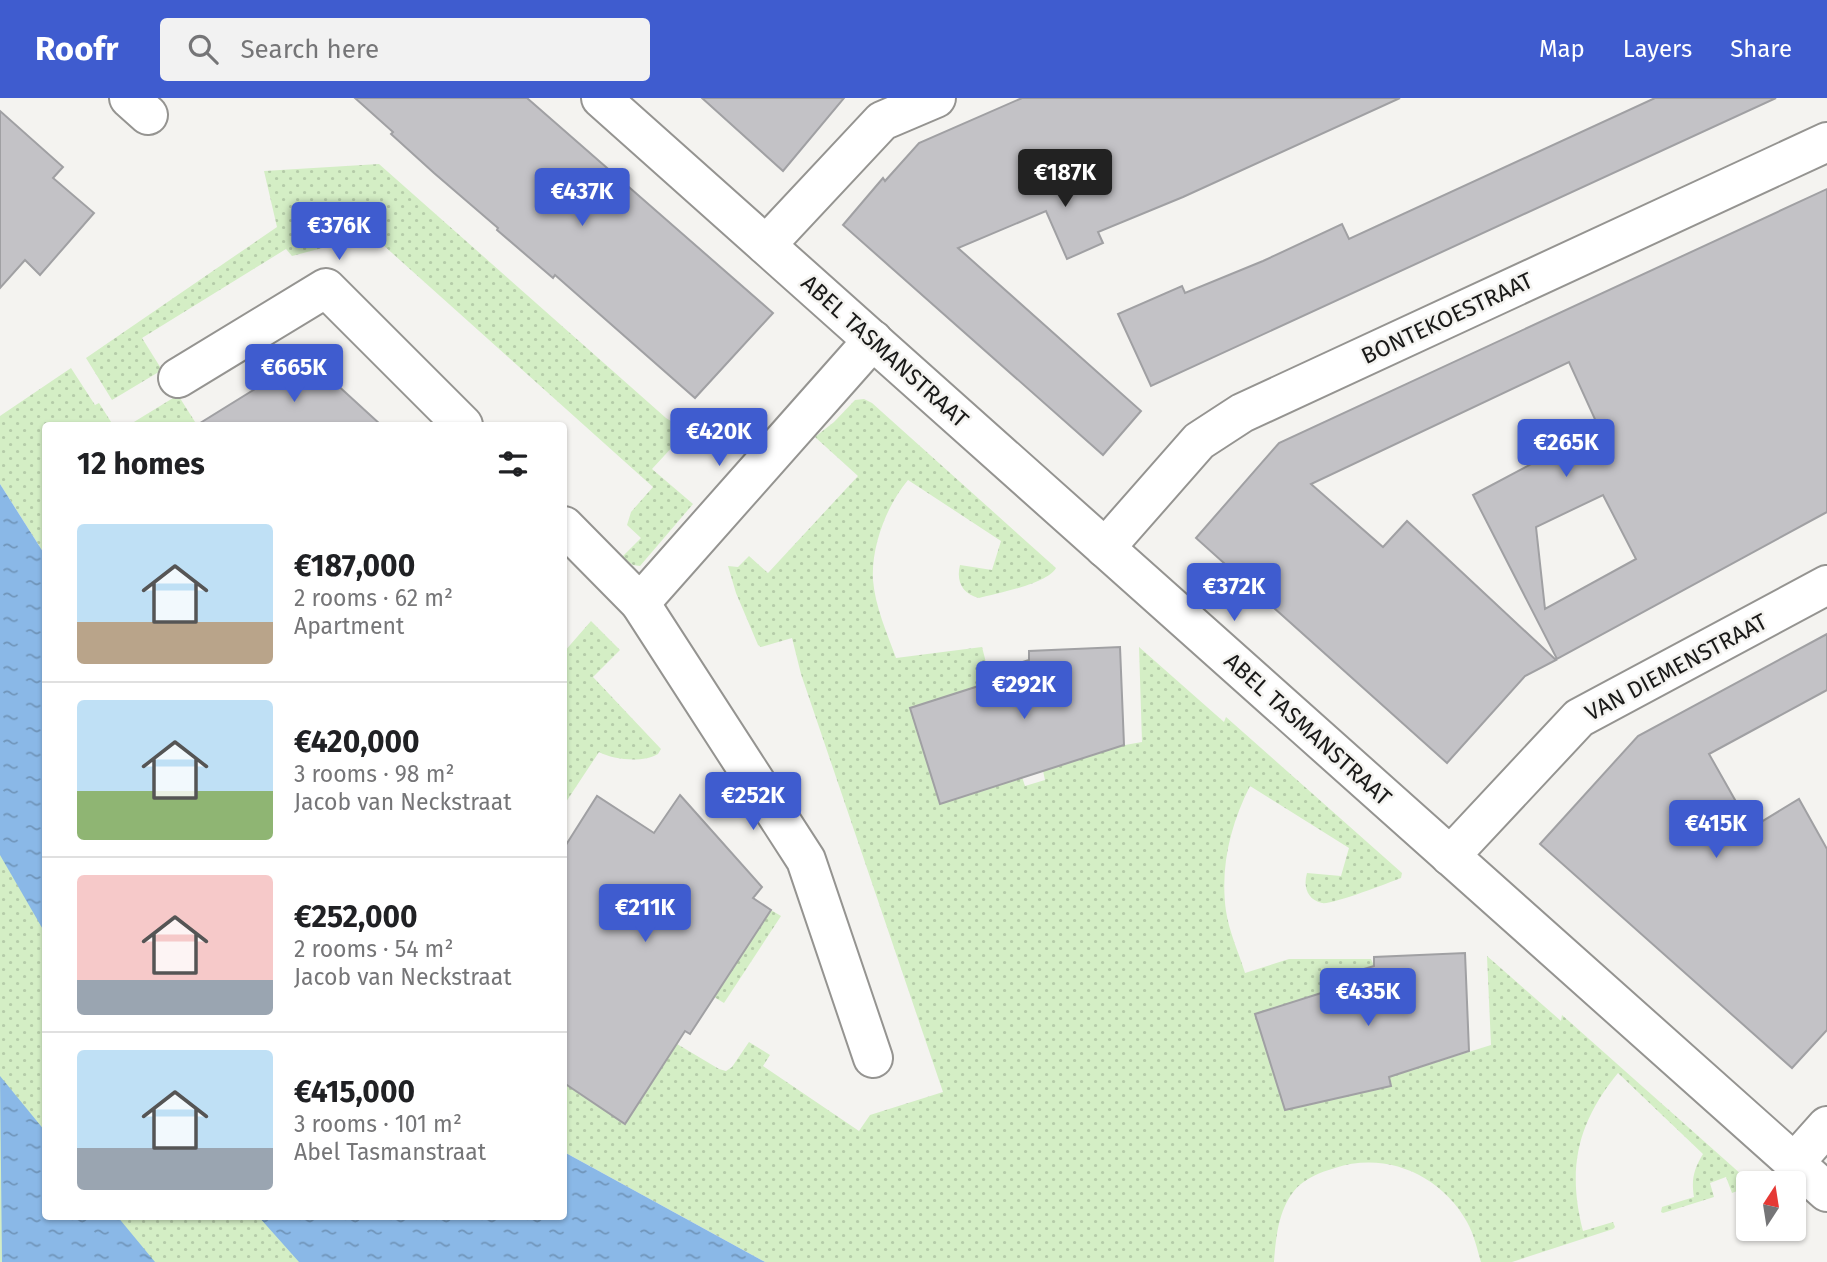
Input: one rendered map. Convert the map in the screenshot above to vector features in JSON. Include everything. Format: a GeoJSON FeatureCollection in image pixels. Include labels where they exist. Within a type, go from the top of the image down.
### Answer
{"type":"FeatureCollection","features":[{"type":"Feature","properties":{"kind":"street","name":"ABEL TASMANSTRAAT"},"geometry":{"type":"LineString","coordinates":[[601,98],[1827,1192]]}},
{"type":"Feature","properties":{"kind":"street"},"geometry":{"type":"LineString","coordinates":[[766,245],[882,121],[936,98]]}},
{"type":"Feature","properties":{"kind":"street","name":"BONTEKOESTRAAT"},"geometry":{"type":"LineString","coordinates":[[1105,548],[1199,441],[1242,413],[1827,142]]}},
{"type":"Feature","properties":{"kind":"street"},"geometry":{"type":"LineString","coordinates":[[178,378],[326,288],[460,422]]}},
{"type":"Feature","properties":{"kind":"street"},"geometry":{"type":"LineString","coordinates":[[640,603],[873,340]]}},
{"type":"Feature","properties":{"kind":"street"},"geometry":{"type":"LineString","coordinates":[[567,529],[640,603],[806,860],[873,1058]]}},
{"type":"Feature","properties":{"kind":"street","name":"VAN DIEMENSTRAAT"},"geometry":{"type":"LineString","coordinates":[[1450,856],[1579,718],[1827,585]]}},
{"type":"Feature","properties":{"kind":"street"},"geometry":{"type":"LineString","coordinates":[[1794,1163],[1827,1126]]}},
{"type":"Feature","properties":{"kind":"green space"},"geometry":{"type":"Polygon","coordinates":[[[379,164],[666,418],[687,431],[652,469],[693,504],[640,566],[633,565],[622,557],[641,538],[627,525],[631,512],[653,487],[353,218],[326,247],[292,256],[286,249],[142,338],[162,370],[112,400],[86,358],[277,227],[264,171],[379,164]]]}},
{"type":"Feature","properties":{"kind":"green space"},"geometry":{"type":"Polygon","coordinates":[[[71,368],[95,405],[99,403],[111,422],[42,422],[42,550],[0,484],[0,416],[71,368]]]}},
{"type":"Feature","properties":{"kind":"green space"},"geometry":{"type":"Polygon","coordinates":[[[178,395],[195,422],[134,422],[178,395]]]}},
{"type":"Feature","properties":{"kind":"green space"},"geometry":{"type":"Polygon","coordinates":[[[864,399],[872,403],[1056,568],[1051,574],[1033,583],[979,598],[973,596],[962,586],[960,565],[992,570],[1001,541],[908,480],[893,501],[878,540],[873,580],[879,610],[896,658],[982,647],[991,682],[910,708],[940,804],[1022,777],[1025,786],[1045,780],[1043,771],[1142,742],[1139,647],[1224,722],[1226,717],[1402,873],[1401,878],[1328,903],[1313,899],[1307,892],[1307,873],[1341,876],[1349,848],[1250,786],[1232,832],[1224,879],[1227,919],[1245,973],[1289,959],[1371,959],[1374,966],[1335,978],[1337,988],[1285,1109],[1390,1086],[1389,1077],[1491,1045],[1487,956],[1561,1021],[1562,1015],[1738,1171],[1736,1192],[1732,1193],[1726,1177],[1710,1183],[1714,1197],[1661,1212],[1662,1207],[1694,1197],[1694,1174],[1703,1154],[1618,1073],[1593,1110],[1579,1148],[1576,1167],[1578,1208],[1583,1231],[1613,1222],[1615,1227],[1512,1262],[1481,1262],[1467,1222],[1443,1191],[1410,1171],[1373,1163],[1330,1170],[1313,1176],[1298,1187],[1281,1216],[1274,1262],[765,1262],[567,1154],[567,1085],[625,1123],[677,1044],[726,1071],[732,1067],[749,1042],[770,1055],[763,1066],[859,1131],[870,1115],[943,1092],[801,674],[792,638],[761,647],[758,645],[736,593],[728,566],[738,567],[749,556],[768,573],[858,476],[815,437],[855,400],[864,399]]]}},
{"type":"Feature","properties":{"kind":"green space"},"geometry":{"type":"Polygon","coordinates":[[[591,621],[620,650],[593,677],[661,749],[658,754],[645,759],[620,759],[599,752],[567,800],[567,649],[591,621]]]}},
{"type":"Feature","properties":{"kind":"green space"},"geometry":{"type":"Polygon","coordinates":[[[0,793],[42,851],[42,1220],[313,1220],[344,1262],[0,1262],[0,793]]]}},
{"type":"Feature","properties":{"kind":"green space"},"geometry":{"type":"Polygon","coordinates":[[[771,910],[781,916],[724,1003],[714,997],[771,910]]]}},
{"type":"Feature","properties":{"kind":"water"},"geometry":{"type":"Polygon","coordinates":[[[0,484],[42,550],[42,928],[0,855],[0,484]]]}},
{"type":"Feature","properties":{"kind":"water"},"geometry":{"type":"Polygon","coordinates":[[[0,1076],[42,1127],[42,1220],[120,1220],[155,1262],[2,1262],[0,1076]]]}},
{"type":"Feature","properties":{"kind":"water"},"geometry":{"type":"Polygon","coordinates":[[[567,1154],[765,1262],[299,1262],[262,1220],[567,1220],[567,1154]]]}},
{"type":"Feature","properties":{"kind":"building"},"geometry":{"type":"Polygon","coordinates":[[[355,98],[527,98],[773,313],[695,398],[555,275],[553,278],[497,230],[498,228],[391,134],[393,132],[355,98]]]}},
{"type":"Feature","properties":{"kind":"building"},"geometry":{"type":"Polygon","coordinates":[[[702,98],[844,98],[783,171],[702,98]]]}},
{"type":"Feature","properties":{"kind":"building"},"geometry":{"type":"Polygon","coordinates":[[[1022,98],[1400,98],[1183,197],[1098,232],[1103,243],[1067,259],[1046,211],[958,248],[1141,411],[1103,455],[843,225],[883,178],[885,181],[919,143],[1022,98]]]}},
{"type":"Feature","properties":{"kind":"building"},"geometry":{"type":"Polygon","coordinates":[[[1655,98],[1776,98],[1151,386],[1118,314],[1182,286],[1185,293],[1342,224],[1349,239],[1655,98]]]}},
{"type":"Feature","properties":{"kind":"building"},"geometry":{"type":"Polygon","coordinates":[[[0,111],[63,167],[53,178],[94,213],[40,275],[25,260],[0,288],[0,111]]]}},
{"type":"Feature","properties":{"kind":"building"},"geometry":{"type":"Polygon","coordinates":[[[1827,189],[1827,512],[1557,659],[1473,495],[1599,428],[1569,362],[1311,484],[1383,547],[1407,521],[1556,660],[1525,676],[1447,763],[1196,538],[1279,443],[1827,189]],[[1603,495],[1536,527],[1545,609],[1636,559],[1603,495]]]}},
{"type":"Feature","properties":{"kind":"building"},"geometry":{"type":"Polygon","coordinates":[[[300,361],[310,378],[322,371],[378,422],[202,422],[300,361]]]}},
{"type":"Feature","properties":{"kind":"building"},"geometry":{"type":"Polygon","coordinates":[[[1827,634],[1827,690],[1709,754],[1751,828],[1799,799],[1827,849],[1827,1030],[1792,1068],[1540,844],[1638,736],[1827,634]]]}},
{"type":"Feature","properties":{"kind":"building"},"geometry":{"type":"Polygon","coordinates":[[[1120,647],[1124,745],[940,804],[910,708],[991,682],[988,673],[1029,660],[1029,651],[1120,647]]]}},
{"type":"Feature","properties":{"kind":"building"},"geometry":{"type":"Polygon","coordinates":[[[680,795],[762,887],[753,898],[771,910],[690,1034],[685,1031],[625,1124],[567,1085],[567,843],[597,796],[654,833],[680,795]]]}},
{"type":"Feature","properties":{"kind":"building"},"geometry":{"type":"Polygon","coordinates":[[[1465,953],[1469,1051],[1389,1077],[1391,1086],[1285,1110],[1255,1014],[1337,988],[1334,978],[1374,966],[1374,957],[1465,953]]]}}]}
